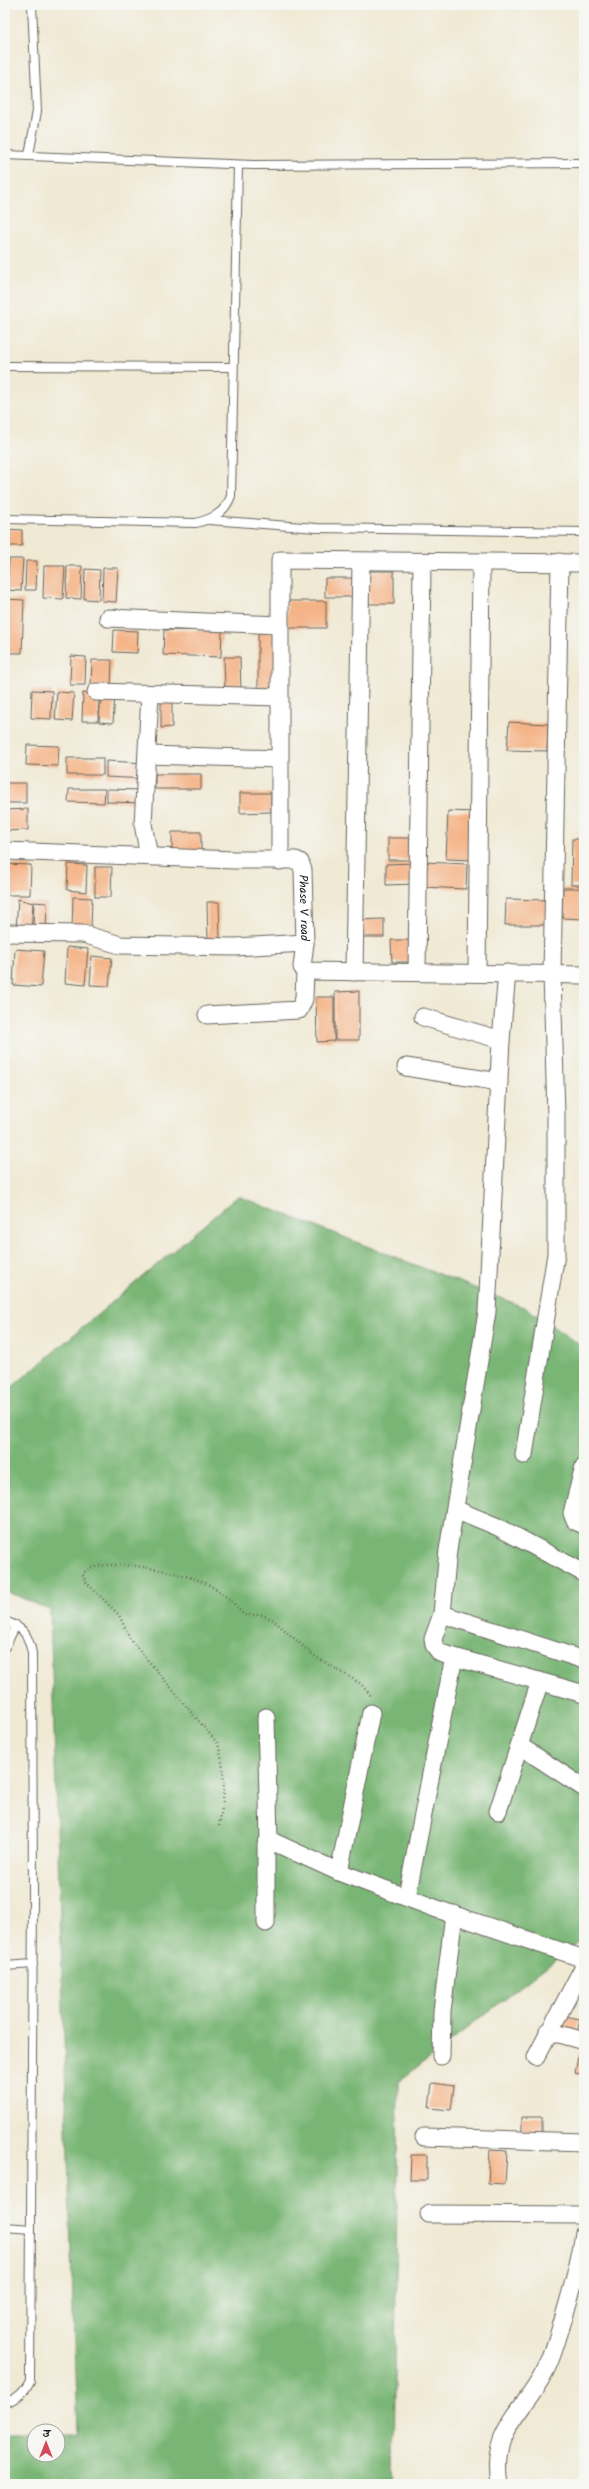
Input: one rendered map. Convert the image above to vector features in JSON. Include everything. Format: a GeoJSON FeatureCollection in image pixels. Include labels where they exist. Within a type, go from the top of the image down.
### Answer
{"type":"FeatureCollection","features":[{"type":"Feature","properties":{"kind":"street"},"geometry":{"type":"LineString","coordinates":[[280,861],[280,560],[422,563],[584,563]]}},
{"type":"Feature","properties":{"kind":"street"},"geometry":{"type":"LineString","coordinates":[[354,972],[361,562]]}},
{"type":"Feature","properties":{"kind":"street"},"geometry":{"type":"LineString","coordinates":[[524,1455],[556,1254],[556,1116],[552,974],[560,562]]}},
{"type":"Feature","properties":{"kind":"street"},"geometry":{"type":"LineString","coordinates":[[418,971],[422,563]]}},
{"type":"Feature","properties":{"kind":"street"},"geometry":{"type":"LineString","coordinates":[[477,973],[481,563]]}},
{"type":"Feature","properties":{"kind":"street"},"geometry":{"type":"LineString","coordinates":[[108,618],[280,625]]}},
{"type":"Feature","properties":{"kind":"street"},"geometry":{"type":"LineString","coordinates":[[96,692],[279,697]]}},
{"type":"Feature","properties":{"kind":"street"},"geometry":{"type":"LineString","coordinates":[[149,856],[143,824],[148,755],[150,694]]}},
{"type":"Feature","properties":{"kind":"street"},"geometry":{"type":"LineString","coordinates":[[148,755],[279,759]]}},
{"type":"Feature","properties":{"kind":"street","name":"Phase V road"},"geometry":{"type":"LineString","coordinates":[[5,850],[280,861],[296,860],[300,862],[304,870],[305,943],[302,967],[305,971],[304,999],[298,1010],[207,1015]]}},
{"type":"Feature","properties":{"kind":"street"},"geometry":{"type":"LineString","coordinates":[[5,933],[83,934],[120,945],[235,947],[305,943]]}},
{"type":"Feature","properties":{"kind":"street"},"geometry":{"type":"LineString","coordinates":[[305,971],[418,971],[584,975]]}},
{"type":"Feature","properties":{"kind":"street"},"geometry":{"type":"LineString","coordinates":[[507,973],[501,1040],[487,1312],[448,1550],[442,1614],[433,1639],[434,1646],[440,1653],[584,1694]]}},
{"type":"Feature","properties":{"kind":"street"},"geometry":{"type":"LineString","coordinates":[[423,1017],[501,1040]]}},
{"type":"Feature","properties":{"kind":"street"},"geometry":{"type":"LineString","coordinates":[[406,1067],[499,1082]]}},
{"type":"Feature","properties":{"kind":"street"},"geometry":{"type":"LineString","coordinates":[[584,1466],[572,1513],[575,1521],[584,1525]]}},
{"type":"Feature","properties":{"kind":"street"},"geometry":{"type":"LineString","coordinates":[[455,1509],[498,1526],[584,1573]]}},
{"type":"Feature","properties":{"kind":"street"},"geometry":{"type":"LineString","coordinates":[[442,1614],[584,1660]]}},
{"type":"Feature","properties":{"kind":"street"},"geometry":{"type":"LineString","coordinates":[[407,1896],[454,1657]]}},
{"type":"Feature","properties":{"kind":"street"},"geometry":{"type":"LineString","coordinates":[[498,1811],[540,1681]]}},
{"type":"Feature","properties":{"kind":"street"},"geometry":{"type":"LineString","coordinates":[[339,1872],[371,1713]]}},
{"type":"Feature","properties":{"kind":"street"},"geometry":{"type":"LineString","coordinates":[[266,1717],[269,1840],[266,1844],[266,1923]]}},
{"type":"Feature","properties":{"kind":"street"},"geometry":{"type":"LineString","coordinates":[[520,1746],[584,1788]]}},
{"type":"Feature","properties":{"kind":"street"},"geometry":{"type":"LineString","coordinates":[[269,1840],[339,1872],[584,1959]]}},
{"type":"Feature","properties":{"kind":"street"},"geometry":{"type":"LineString","coordinates":[[441,2056],[442,2004],[454,1914]]}},
{"type":"Feature","properties":{"kind":"street"},"geometry":{"type":"LineString","coordinates":[[536,2057],[548,2031],[584,1966]]}},
{"type":"Feature","properties":{"kind":"street"},"geometry":{"type":"LineString","coordinates":[[548,2031],[584,2041]]}},
{"type":"Feature","properties":{"kind":"street"},"geometry":{"type":"LineString","coordinates":[[424,2137],[584,2142]]}},
{"type":"Feature","properties":{"kind":"street"},"geometry":{"type":"LineString","coordinates":[[429,2214],[584,2215]]}},
{"type":"Feature","properties":{"kind":"street"},"geometry":{"type":"LineString","coordinates":[[499,2484],[498,2458],[502,2437],[517,2409],[544,2373],[575,2279],[584,2233]]}},
{"type":"Feature","properties":{"kind":"lane"},"geometry":{"type":"LineString","coordinates":[[30,155],[37,111],[32,5]]}},
{"type":"Feature","properties":{"kind":"lane"},"geometry":{"type":"LineString","coordinates":[[5,155],[238,165],[584,163]]}},
{"type":"Feature","properties":{"kind":"lane"},"geometry":{"type":"LineString","coordinates":[[208,520],[227,506],[231,496],[238,165]]}},
{"type":"Feature","properties":{"kind":"lane"},"geometry":{"type":"LineString","coordinates":[[5,366],[234,367]]}},
{"type":"Feature","properties":{"kind":"lane"},"geometry":{"type":"LineString","coordinates":[[5,519],[196,523],[208,520],[317,528],[584,532]]}},
{"type":"Feature","properties":{"kind":"lane"},"geometry":{"type":"LineString","coordinates":[[5,1621],[16,1625],[29,1636],[32,1653],[33,1964],[30,2381],[24,2392],[17,2398],[5,2402]]}},
{"type":"Feature","properties":{"kind":"lane"},"geometry":{"type":"LineString","coordinates":[[5,1647],[16,1625]]}},
{"type":"Feature","properties":{"kind":"lane"},"geometry":{"type":"LineString","coordinates":[[5,1966],[33,1964]]}},
{"type":"Feature","properties":{"kind":"lane"},"geometry":{"type":"LineString","coordinates":[[5,2227],[31,2229]]}},
{"type":"Feature","properties":{"kind":"path"},"geometry":{"type":"LineString","coordinates":[[219,1826],[226,1788],[223,1763],[218,1744],[130,1639],[119,1615],[85,1581],[83,1574],[86,1570],[97,1565],[159,1569],[206,1584],[230,1599],[244,1615],[262,1615],[272,1619],[329,1667],[361,1684],[372,1696],[371,1713]]}},
{"type":"Feature","properties":{"kind":"green space"},"geometry":{"type":"Polygon","coordinates":[[[238,1196],[526,1308],[584,1348],[584,1937],[398,2082],[394,2484],[5,2484],[5,2435],[26,2435],[26,2463],[66,2463],[66,2434],[77,2434],[50,1610],[5,1591],[5,1393],[238,1196]]]}},
{"type":"Feature","properties":{"kind":"building"},"geometry":{"type":"Polygon","coordinates":[[[5,529],[22,530],[22,546],[5,546],[5,529]]]}},
{"type":"Feature","properties":{"kind":"building"},"geometry":{"type":"Polygon","coordinates":[[[9,559],[23,559],[21,591],[7,590],[9,559]]]}},
{"type":"Feature","properties":{"kind":"building"},"geometry":{"type":"Polygon","coordinates":[[[26,561],[37,561],[36,590],[25,590],[26,561]]]}},
{"type":"Feature","properties":{"kind":"building"},"geometry":{"type":"Polygon","coordinates":[[[44,566],[65,566],[63,599],[43,598],[44,566]]]}},
{"type":"Feature","properties":{"kind":"building"},"geometry":{"type":"Polygon","coordinates":[[[67,566],[82,566],[81,599],[66,598],[67,566]]]}},
{"type":"Feature","properties":{"kind":"building"},"geometry":{"type":"Polygon","coordinates":[[[103,568],[118,568],[116,602],[102,601],[103,568]]]}},
{"type":"Feature","properties":{"kind":"building"},"geometry":{"type":"Polygon","coordinates":[[[85,569],[100,570],[99,600],[84,599],[85,569]]]}},
{"type":"Feature","properties":{"kind":"building"},"geometry":{"type":"Polygon","coordinates":[[[368,571],[394,571],[394,604],[369,604],[368,571]]]}},
{"type":"Feature","properties":{"kind":"building"},"geometry":{"type":"Polygon","coordinates":[[[325,578],[358,578],[358,597],[325,597],[325,578]]]}},
{"type":"Feature","properties":{"kind":"building"},"geometry":{"type":"Polygon","coordinates":[[[5,599],[24,600],[22,653],[5,653],[5,599]]]}},
{"type":"Feature","properties":{"kind":"building"},"geometry":{"type":"Polygon","coordinates":[[[287,601],[326,601],[326,628],[287,628],[287,601]]]}},
{"type":"Feature","properties":{"kind":"building"},"geometry":{"type":"Polygon","coordinates":[[[114,630],[138,631],[137,653],[113,652],[114,630]]]}},
{"type":"Feature","properties":{"kind":"building"},"geometry":{"type":"Polygon","coordinates":[[[164,630],[222,631],[221,657],[163,655],[164,630]]]}},
{"type":"Feature","properties":{"kind":"building"},"geometry":{"type":"Polygon","coordinates":[[[258,633],[279,633],[278,692],[258,692],[258,633]]]}},
{"type":"Feature","properties":{"kind":"building"},"geometry":{"type":"Polygon","coordinates":[[[71,656],[86,657],[85,685],[70,685],[71,656]]]}},
{"type":"Feature","properties":{"kind":"building"},"geometry":{"type":"Polygon","coordinates":[[[224,657],[240,657],[241,692],[225,692],[224,657]]]}},
{"type":"Feature","properties":{"kind":"building"},"geometry":{"type":"Polygon","coordinates":[[[92,660],[112,660],[111,687],[91,686],[92,660]]]}},
{"type":"Feature","properties":{"kind":"building"},"geometry":{"type":"Polygon","coordinates":[[[32,690],[52,691],[51,719],[31,718],[32,690]]]}},
{"type":"Feature","properties":{"kind":"building"},"geometry":{"type":"Polygon","coordinates":[[[57,692],[74,693],[72,721],[55,720],[57,692]]]}},
{"type":"Feature","properties":{"kind":"building"},"geometry":{"type":"Polygon","coordinates":[[[83,693],[99,694],[98,721],[82,721],[83,693]]]}},
{"type":"Feature","properties":{"kind":"building"},"geometry":{"type":"Polygon","coordinates":[[[101,695],[115,695],[113,723],[99,722],[101,695]]]}},
{"type":"Feature","properties":{"kind":"building"},"geometry":{"type":"Polygon","coordinates":[[[161,698],[172,698],[172,727],[161,728],[161,698]]]}},
{"type":"Feature","properties":{"kind":"building"},"geometry":{"type":"Polygon","coordinates":[[[509,722],[548,724],[547,751],[507,750],[509,722]]]}},
{"type":"Feature","properties":{"kind":"building"},"geometry":{"type":"Polygon","coordinates":[[[27,745],[59,746],[58,766],[26,765],[27,745]]]}},
{"type":"Feature","properties":{"kind":"building"},"geometry":{"type":"Polygon","coordinates":[[[67,758],[103,758],[103,775],[67,775],[67,758]]]}},
{"type":"Feature","properties":{"kind":"building"},"geometry":{"type":"Polygon","coordinates":[[[106,761],[146,763],[146,779],[106,777],[106,761]]]}},
{"type":"Feature","properties":{"kind":"building"},"geometry":{"type":"Polygon","coordinates":[[[155,774],[201,774],[201,789],[155,789],[155,774]]]}},
{"type":"Feature","properties":{"kind":"building"},"geometry":{"type":"Polygon","coordinates":[[[5,783],[26,783],[26,803],[5,803],[5,783]]]}},
{"type":"Feature","properties":{"kind":"building"},"geometry":{"type":"Polygon","coordinates":[[[69,789],[105,789],[104,803],[68,802],[69,789]]]}},
{"type":"Feature","properties":{"kind":"building"},"geometry":{"type":"Polygon","coordinates":[[[107,789],[143,790],[143,803],[107,802],[107,789]]]}},
{"type":"Feature","properties":{"kind":"building"},"geometry":{"type":"Polygon","coordinates":[[[240,793],[271,793],[271,812],[240,813],[240,793]]]}},
{"type":"Feature","properties":{"kind":"building"},"geometry":{"type":"Polygon","coordinates":[[[28,809],[28,830],[5,831],[5,810],[28,809]]]}},
{"type":"Feature","properties":{"kind":"building"},"geometry":{"type":"Polygon","coordinates":[[[448,811],[475,812],[473,860],[446,859],[448,811]]]}},
{"type":"Feature","properties":{"kind":"building"},"geometry":{"type":"Polygon","coordinates":[[[172,832],[201,832],[201,853],[172,853],[172,832]]]}},
{"type":"Feature","properties":{"kind":"building"},"geometry":{"type":"Polygon","coordinates":[[[388,838],[410,838],[410,860],[388,860],[388,838]]]}},
{"type":"Feature","properties":{"kind":"building"},"geometry":{"type":"Polygon","coordinates":[[[572,839],[584,839],[584,885],[571,885],[572,839]]]}},
{"type":"Feature","properties":{"kind":"building"},"geometry":{"type":"Polygon","coordinates":[[[423,862],[467,864],[466,889],[422,887],[423,862]]]}},
{"type":"Feature","properties":{"kind":"building"},"geometry":{"type":"Polygon","coordinates":[[[414,863],[414,884],[386,885],[386,864],[414,863]]]}},
{"type":"Feature","properties":{"kind":"building"},"geometry":{"type":"Polygon","coordinates":[[[5,864],[31,865],[30,895],[5,895],[5,864]]]}},
{"type":"Feature","properties":{"kind":"building"},"geometry":{"type":"Polygon","coordinates":[[[68,864],[87,865],[86,892],[67,890],[68,864]]]}},
{"type":"Feature","properties":{"kind":"building"},"geometry":{"type":"Polygon","coordinates":[[[95,867],[112,867],[111,897],[95,897],[95,867]]]}},
{"type":"Feature","properties":{"kind":"building"},"geometry":{"type":"Polygon","coordinates":[[[563,888],[584,888],[584,919],[562,918],[563,888]]]}},
{"type":"Feature","properties":{"kind":"building"},"geometry":{"type":"Polygon","coordinates":[[[73,897],[92,898],[91,930],[72,930],[73,897]]]}},
{"type":"Feature","properties":{"kind":"building"},"geometry":{"type":"Polygon","coordinates":[[[18,899],[33,903],[31,931],[16,930],[18,899]]]}},
{"type":"Feature","properties":{"kind":"building"},"geometry":{"type":"Polygon","coordinates":[[[506,899],[548,900],[547,925],[505,925],[506,899]]]}},
{"type":"Feature","properties":{"kind":"building"},"geometry":{"type":"Polygon","coordinates":[[[34,902],[47,903],[46,930],[33,930],[34,902]]]}},
{"type":"Feature","properties":{"kind":"building"},"geometry":{"type":"Polygon","coordinates":[[[207,902],[219,902],[220,939],[208,940],[207,902]]]}},
{"type":"Feature","properties":{"kind":"building"},"geometry":{"type":"Polygon","coordinates":[[[384,919],[384,937],[357,937],[357,920],[384,919]]]}},
{"type":"Feature","properties":{"kind":"building"},"geometry":{"type":"Polygon","coordinates":[[[391,940],[411,940],[411,962],[392,962],[391,940]]]}},
{"type":"Feature","properties":{"kind":"building"},"geometry":{"type":"Polygon","coordinates":[[[67,947],[88,949],[85,985],[65,983],[67,947]]]}},
{"type":"Feature","properties":{"kind":"building"},"geometry":{"type":"Polygon","coordinates":[[[15,949],[44,951],[41,987],[13,985],[15,949]]]}},
{"type":"Feature","properties":{"kind":"building"},"geometry":{"type":"Polygon","coordinates":[[[92,956],[112,958],[109,986],[90,985],[92,956]]]}},
{"type":"Feature","properties":{"kind":"building"},"geometry":{"type":"Polygon","coordinates":[[[359,991],[359,1040],[335,1040],[335,992],[359,991]]]}},
{"type":"Feature","properties":{"kind":"building"},"geometry":{"type":"Polygon","coordinates":[[[316,997],[334,997],[334,1041],[317,1042],[316,997]]]}},
{"type":"Feature","properties":{"kind":"building"},"geometry":{"type":"Polygon","coordinates":[[[561,2015],[580,2019],[577,2034],[557,2029],[561,2015]]]}},
{"type":"Feature","properties":{"kind":"building"},"geometry":{"type":"Polygon","coordinates":[[[579,2052],[584,2053],[584,2075],[575,2073],[579,2052]]]}},
{"type":"Feature","properties":{"kind":"building"},"geometry":{"type":"Polygon","coordinates":[[[432,2083],[454,2086],[451,2110],[429,2108],[432,2083]]]}},
{"type":"Feature","properties":{"kind":"building"},"geometry":{"type":"Polygon","coordinates":[[[522,2117],[542,2117],[542,2138],[522,2137],[522,2117]]]}},
{"type":"Feature","properties":{"kind":"building"},"geometry":{"type":"Polygon","coordinates":[[[490,2150],[507,2151],[505,2184],[488,2183],[490,2150]]]}},
{"type":"Feature","properties":{"kind":"building"},"geometry":{"type":"Polygon","coordinates":[[[411,2155],[427,2155],[427,2180],[410,2180],[411,2155]]]}}]}
